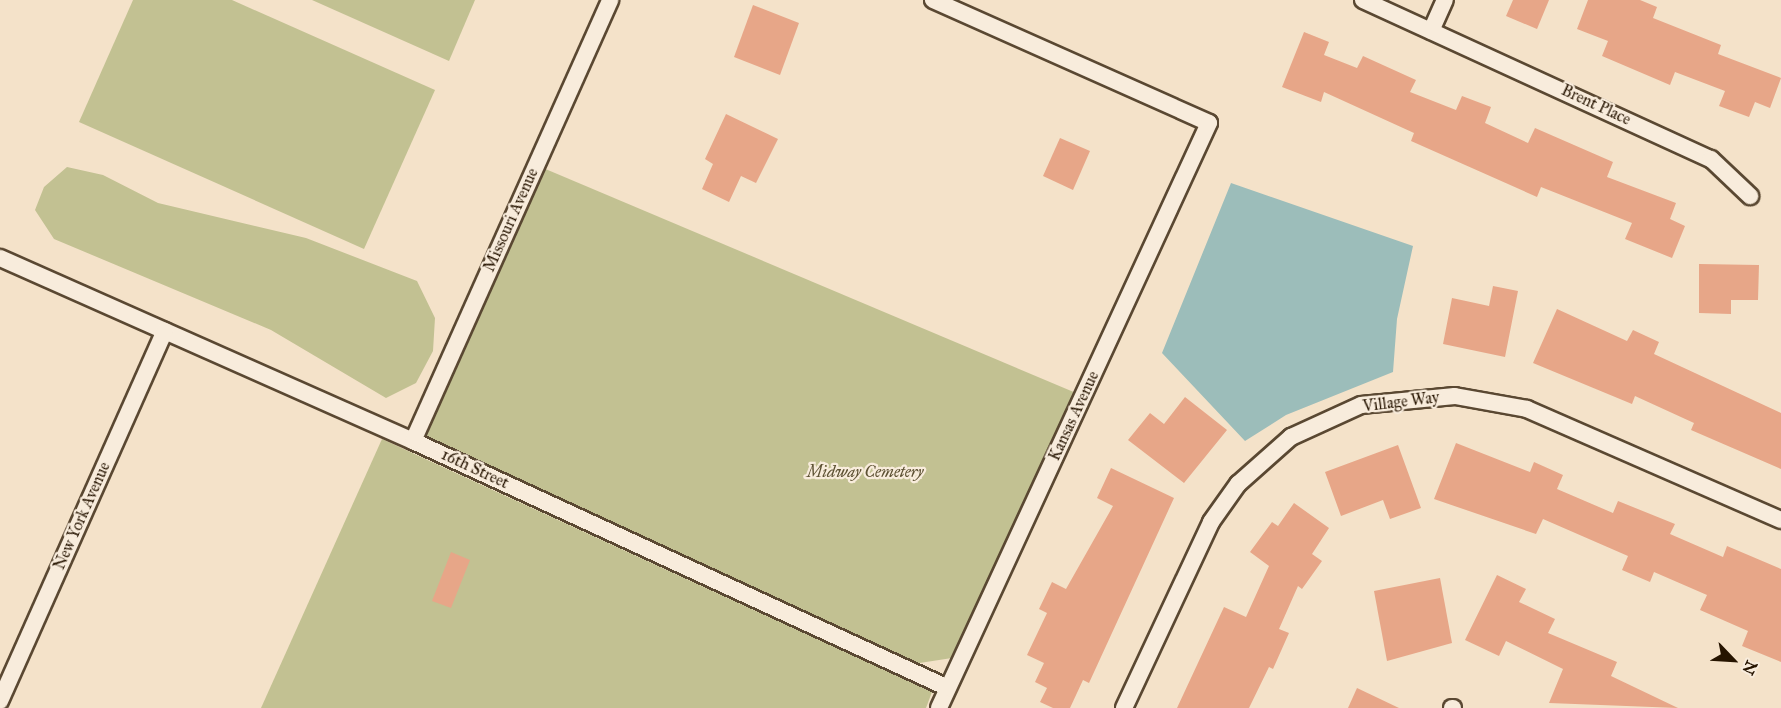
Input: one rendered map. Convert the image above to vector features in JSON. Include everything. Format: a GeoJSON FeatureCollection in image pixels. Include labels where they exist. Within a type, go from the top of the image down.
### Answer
{"type":"FeatureCollection","features":[{"type":"Feature","properties":{"kind":"street","name":"Missouri Avenue"},"geometry":{"type":"LineString","coordinates":[[413,441],[610,0]]}},
{"type":"Feature","properties":{"kind":"street","name":"Kansas Avenue"},"geometry":{"type":"LineString","coordinates":[[933,0],[1209,123],[939,708]]}},
{"type":"Feature","properties":{"kind":"street","name":"Brent Place"},"geometry":{"type":"LineString","coordinates":[[1363,0],[1712,159],[1750,196]]}},
{"type":"Feature","properties":{"kind":"street"},"geometry":{"type":"LineString","coordinates":[[1431,31],[1445,0]]}},
{"type":"Feature","properties":{"kind":"street","name":"16th Street"},"geometry":{"type":"LineString","coordinates":[[0,258],[413,441],[948,688]]}},
{"type":"Feature","properties":{"kind":"street","name":"New York Avenue"},"geometry":{"type":"LineString","coordinates":[[0,701],[165,331]]}},
{"type":"Feature","properties":{"kind":"street","name":"Village Way"},"geometry":{"type":"LineString","coordinates":[[1124,708],[1211,522],[1238,484],[1291,437],[1361,405],[1455,396],[1527,409],[1781,520]]}},
{"type":"Feature","properties":{"kind":"green space"},"geometry":{"type":"Polygon","coordinates":[[[133,0],[232,0],[435,90],[364,249],[79,122],[133,0]]]}},
{"type":"Feature","properties":{"kind":"green space"},"geometry":{"type":"Polygon","coordinates":[[[312,0],[475,0],[449,61],[312,0]]]}},
{"type":"Feature","properties":{"kind":"green space","name":"Midway Cemetery"},"geometry":{"type":"Polygon","coordinates":[[[536,165],[1076,393],[952,658],[913,664],[416,434],[536,165]]]}},
{"type":"Feature","properties":{"kind":"green space"},"geometry":{"type":"Polygon","coordinates":[[[67,167],[103,175],[158,203],[306,238],[417,281],[435,318],[433,351],[416,383],[386,398],[271,330],[54,239],[35,210],[44,187],[67,167]]]}},
{"type":"Feature","properties":{"kind":"green space"},"geometry":{"type":"Polygon","coordinates":[[[382,439],[932,692],[926,708],[261,708],[382,439]]]}},
{"type":"Feature","properties":{"kind":"water"},"geometry":{"type":"Polygon","coordinates":[[[1231,183],[1413,246],[1397,319],[1393,372],[1286,415],[1245,441],[1162,353],[1231,183]]]}},
{"type":"Feature","properties":{"kind":"building"},"geometry":{"type":"Polygon","coordinates":[[[1513,0],[1549,0],[1537,29],[1506,16],[1513,0]]]}},
{"type":"Feature","properties":{"kind":"building"},"geometry":{"type":"Polygon","coordinates":[[[1588,0],[1640,0],[1657,7],[1653,18],[1721,45],[1718,54],[1781,78],[1770,108],[1755,102],[1749,117],[1719,106],[1725,91],[1675,72],[1670,85],[1602,56],[1608,41],[1577,29],[1588,0]]]}},
{"type":"Feature","properties":{"kind":"building"},"geometry":{"type":"Polygon","coordinates":[[[753,5],[799,23],[780,75],[734,57],[753,5]]]}},
{"type":"Feature","properties":{"kind":"building"},"geometry":{"type":"Polygon","coordinates":[[[1304,32],[1329,42],[1324,55],[1357,68],[1363,56],[1416,80],[1410,92],[1456,110],[1462,96],[1491,107],[1485,123],[1528,143],[1535,128],[1613,162],[1607,177],[1676,203],[1670,219],[1685,226],[1672,258],[1625,239],[1632,223],[1541,187],[1537,197],[1411,141],[1414,133],[1324,92],[1321,102],[1282,87],[1304,32]]]}},
{"type":"Feature","properties":{"kind":"building"},"geometry":{"type":"Polygon","coordinates":[[[726,114],[778,139],[756,183],[741,176],[729,202],[702,189],[713,164],[705,159],[726,114]]]}},
{"type":"Feature","properties":{"kind":"building"},"geometry":{"type":"Polygon","coordinates":[[[1060,138],[1090,151],[1073,190],[1043,176],[1060,138]]]}},
{"type":"Feature","properties":{"kind":"building"},"geometry":{"type":"Polygon","coordinates":[[[1699,264],[1759,265],[1758,300],[1731,300],[1731,314],[1699,313],[1699,264]]]}},
{"type":"Feature","properties":{"kind":"building"},"geometry":{"type":"Polygon","coordinates":[[[1493,286],[1518,291],[1505,357],[1443,344],[1452,298],[1489,306],[1493,286]]]}},
{"type":"Feature","properties":{"kind":"building"},"geometry":{"type":"Polygon","coordinates":[[[1557,309],[1627,341],[1633,330],[1659,342],[1654,354],[1781,413],[1781,469],[1691,430],[1694,423],[1635,396],[1632,404],[1533,363],[1557,309]]]}},
{"type":"Feature","properties":{"kind":"building"},"geometry":{"type":"Polygon","coordinates":[[[1185,397],[1227,430],[1184,483],[1128,440],[1150,413],[1164,424],[1185,397]]]}},
{"type":"Feature","properties":{"kind":"building"},"geometry":{"type":"Polygon","coordinates":[[[1456,443],[1530,472],[1534,462],[1563,475],[1557,489],[1613,513],[1618,501],[1675,524],[1670,534],[1723,557],[1727,546],[1781,569],[1781,662],[1742,646],[1748,631],[1700,610],[1707,595],[1654,572],[1650,582],[1622,570],[1628,556],[1543,519],[1536,534],[1434,499],[1456,443]]]}},
{"type":"Feature","properties":{"kind":"building"},"geometry":{"type":"Polygon","coordinates":[[[1398,445],[1421,508],[1390,519],[1383,500],[1341,516],[1325,472],[1398,445]]]}},
{"type":"Feature","properties":{"kind":"building"},"geometry":{"type":"Polygon","coordinates":[[[1111,468],[1174,498],[1089,683],[1083,680],[1070,708],[1053,708],[1040,702],[1047,688],[1035,682],[1044,663],[1027,655],[1047,613],[1039,609],[1052,582],[1066,589],[1113,506],[1097,498],[1111,468]]]}},
{"type":"Feature","properties":{"kind":"building"},"geometry":{"type":"Polygon","coordinates":[[[1294,503],[1329,528],[1312,554],[1322,561],[1302,589],[1298,586],[1279,629],[1289,633],[1273,669],[1269,667],[1249,708],[1177,708],[1224,607],[1246,617],[1269,566],[1250,552],[1272,522],[1278,526],[1294,503]]]}},
{"type":"Feature","properties":{"kind":"building"},"geometry":{"type":"Polygon","coordinates":[[[451,552],[470,560],[451,608],[432,601],[451,552]]]}},
{"type":"Feature","properties":{"kind":"building"},"geometry":{"type":"Polygon","coordinates":[[[1497,575],[1526,589],[1519,602],[1555,619],[1548,633],[1617,662],[1611,676],[1678,708],[1549,703],[1563,669],[1506,641],[1499,656],[1465,640],[1497,575]]]}},
{"type":"Feature","properties":{"kind":"building"},"geometry":{"type":"Polygon","coordinates":[[[1440,578],[1452,643],[1387,661],[1374,591],[1440,578]]]}},
{"type":"Feature","properties":{"kind":"building"},"geometry":{"type":"Polygon","coordinates":[[[1357,688],[1399,708],[1348,708],[1357,688]]]}}]}
